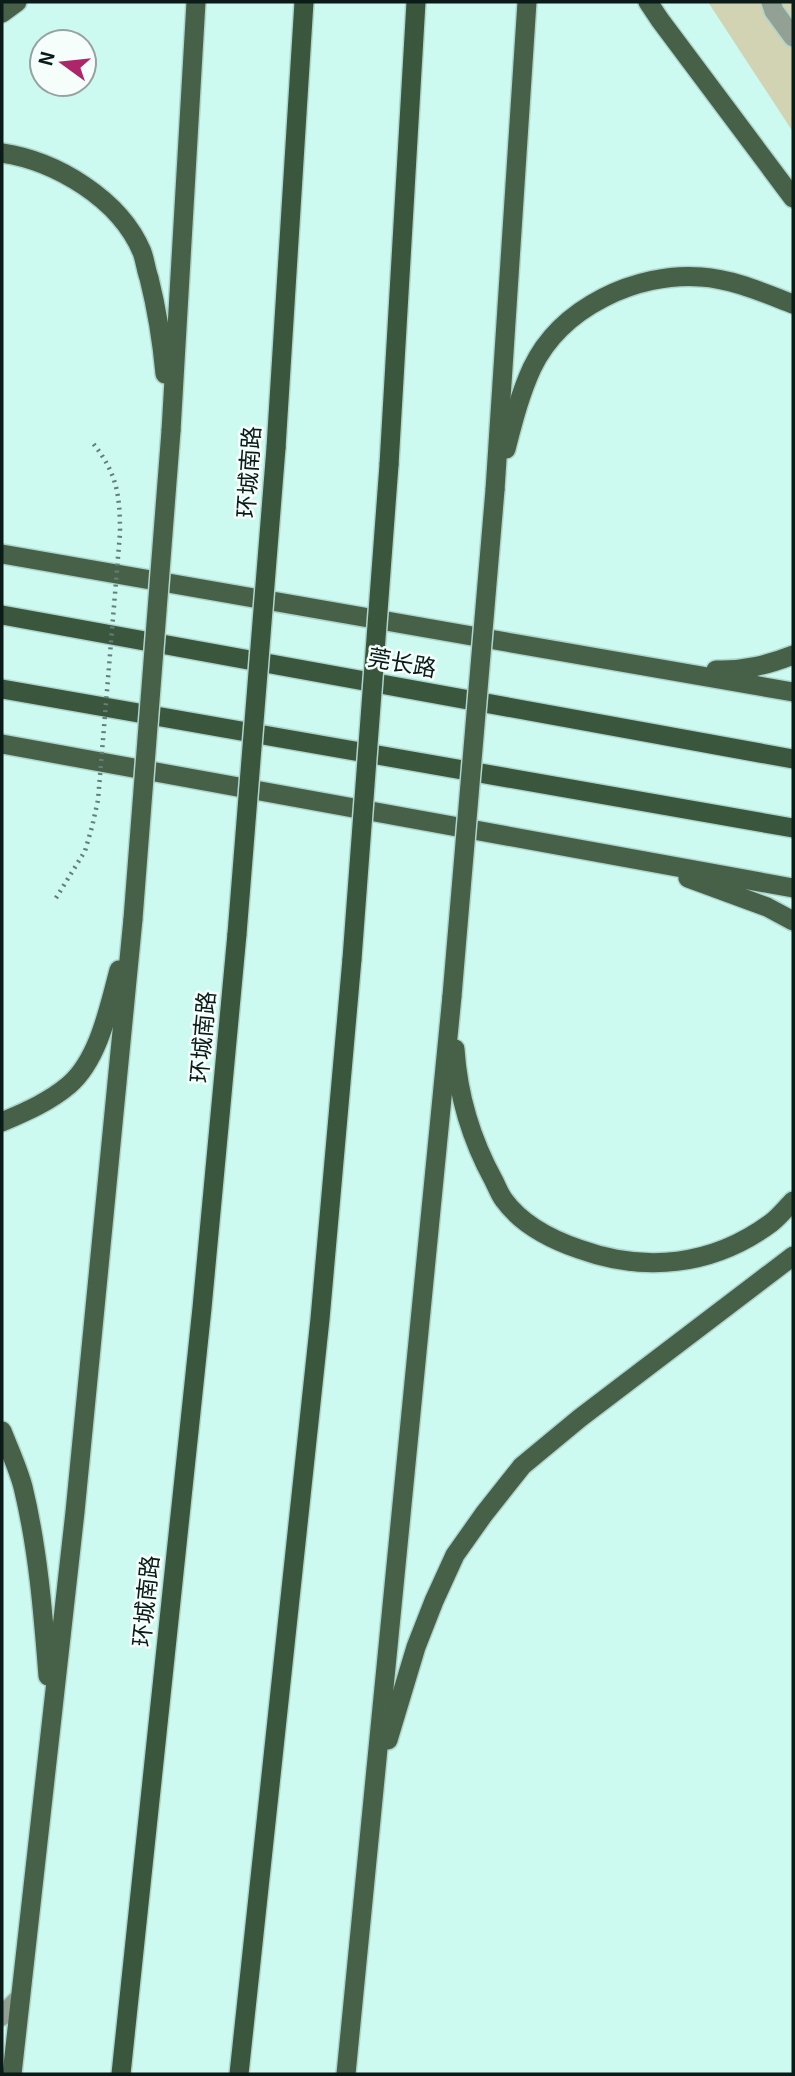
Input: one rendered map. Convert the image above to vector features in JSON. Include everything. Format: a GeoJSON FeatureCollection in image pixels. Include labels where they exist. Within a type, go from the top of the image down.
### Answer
{"type":"FeatureCollection","features":[{"type":"Feature","properties":{"kind":"highway","name":"环城南路"},"geometry":{"type":"LineString","coordinates":[[121,2074],[202,1308],[237,934],[276,448],[304,2]]}},
{"type":"Feature","properties":{"kind":"highway"},"geometry":{"type":"LineString","coordinates":[[239,2074],[318,1333],[352,959],[389,465],[416,2]]}},
{"type":"Feature","properties":{"kind":"highway","name":"莞长路"},"geometry":{"type":"LineString","coordinates":[[2,615],[793,759]]}},
{"type":"Feature","properties":{"kind":"highway"},"geometry":{"type":"LineString","coordinates":[[2,689],[793,828]]}},
{"type":"Feature","properties":{"kind":"main road"},"geometry":{"type":"LineString","coordinates":[[2,13],[17,2]]}},
{"type":"Feature","properties":{"kind":"main road"},"geometry":{"type":"LineString","coordinates":[[12,2074],[75,1512],[133,919],[171,431],[196,2]]}},
{"type":"Feature","properties":{"kind":"main road"},"geometry":{"type":"LineString","coordinates":[[346,2074],[452,996],[495,491],[527,2]]}},
{"type":"Feature","properties":{"kind":"main road"},"geometry":{"type":"LineString","coordinates":[[648,2],[793,198]]}},
{"type":"Feature","properties":{"kind":"main road"},"geometry":{"type":"LineString","coordinates":[[2,153],[26,156],[57,170],[97,195],[122,219],[142,251],[160,325],[171,431]]}},
{"type":"Feature","properties":{"kind":"main road"},"geometry":{"type":"LineString","coordinates":[[495,491],[519,401],[533,366],[557,333],[587,307],[626,287],[666,276],[703,277],[746,286],[793,304]]}},
{"type":"Feature","properties":{"kind":"main road"},"geometry":{"type":"LineString","coordinates":[[2,544],[61,564]]}},
{"type":"Feature","properties":{"kind":"main road"},"geometry":{"type":"LineString","coordinates":[[2,554],[793,692]]}},
{"type":"Feature","properties":{"kind":"main road"},"geometry":{"type":"LineString","coordinates":[[662,669],[736,671],[766,665],[793,655]]}},
{"type":"Feature","properties":{"kind":"main road"},"geometry":{"type":"LineString","coordinates":[[2,746],[793,888]]}},
{"type":"Feature","properties":{"kind":"main road"},"geometry":{"type":"LineString","coordinates":[[634,859],[767,907],[793,921]]}},
{"type":"Feature","properties":{"kind":"main road"},"geometry":{"type":"LineString","coordinates":[[2,1122],[39,1106],[71,1084],[90,1058],[104,1026],[133,919]]}},
{"type":"Feature","properties":{"kind":"main road"},"geometry":{"type":"LineString","coordinates":[[452,996],[456,1068],[464,1107],[482,1158],[504,1200],[529,1225],[565,1244],[604,1258],[649,1264],[694,1259],[737,1245],[772,1222],[793,1201]]}},
{"type":"Feature","properties":{"kind":"main road"},"geometry":{"type":"LineString","coordinates":[[375,1782],[416,1647],[455,1555],[522,1466],[793,1256]]}},
{"type":"Feature","properties":{"kind":"main road"},"geometry":{"type":"LineString","coordinates":[[2,1431],[22,1484],[35,1544],[43,1609],[51,1727]]}},
{"type":"Feature","properties":{"kind":"street"},"geometry":{"type":"LineString","coordinates":[[771,2],[793,37]]}},
{"type":"Feature","properties":{"kind":"street"},"geometry":{"type":"LineString","coordinates":[[2,2016],[20,1998]]}},
{"type":"Feature","properties":{"kind":"path"},"geometry":{"type":"LineString","coordinates":[[56,898],[85,851],[98,800],[118,559],[120,504],[116,482],[105,459],[92,442]]}},
{"type":"Feature","properties":{"kind":"green space"},"geometry":{"type":"Polygon","coordinates":[[[708,2],[793,2],[793,132],[708,2]]]}}]}
